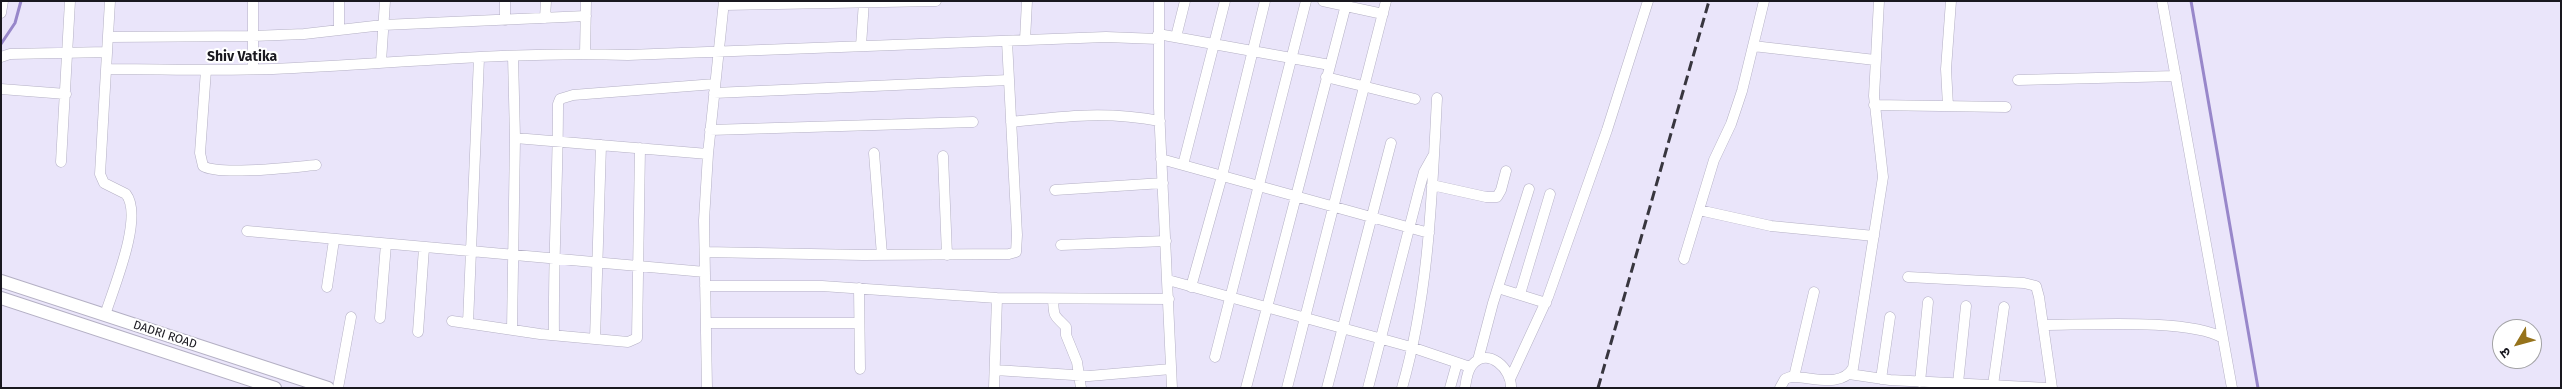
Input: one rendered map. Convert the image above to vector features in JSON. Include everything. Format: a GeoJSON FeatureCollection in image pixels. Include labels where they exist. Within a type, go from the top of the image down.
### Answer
{"type":"FeatureCollection","features":[{"type":"Feature","properties":{"kind":"street"},"geometry":{"type":"LineString","coordinates":[[1,13],[3,1]]}},
{"type":"Feature","properties":{"kind":"street"},"geometry":{"type":"LineString","coordinates":[[61,162],[70,1]]}},
{"type":"Feature","properties":{"kind":"street"},"geometry":{"type":"LineString","coordinates":[[105,315],[127,245],[131,206],[126,194],[109,187],[104,183],[100,174],[110,1]]}},
{"type":"Feature","properties":{"kind":"street"},"geometry":{"type":"LineString","coordinates":[[253,1],[253,69]]}},
{"type":"Feature","properties":{"kind":"street"},"geometry":{"type":"LineString","coordinates":[[339,1],[339,30]]}},
{"type":"Feature","properties":{"kind":"street"},"geometry":{"type":"LineString","coordinates":[[380,62],[385,1]]}},
{"type":"Feature","properties":{"kind":"street"},"geometry":{"type":"LineString","coordinates":[[505,1],[505,20]]}},
{"type":"Feature","properties":{"kind":"street"},"geometry":{"type":"LineString","coordinates":[[545,18],[546,1]]}},
{"type":"Feature","properties":{"kind":"street"},"geometry":{"type":"LineString","coordinates":[[585,54],[586,1]]}},
{"type":"Feature","properties":{"kind":"street"},"geometry":{"type":"LineString","coordinates":[[707,388],[704,220],[710,130],[724,3],[936,1]]}},
{"type":"Feature","properties":{"kind":"street"},"geometry":{"type":"LineString","coordinates":[[1025,40],[1027,1]]}},
{"type":"Feature","properties":{"kind":"street"},"geometry":{"type":"LineString","coordinates":[[1159,1],[1160,122],[1172,388]]}},
{"type":"Feature","properties":{"kind":"street"},"geometry":{"type":"LineString","coordinates":[[1176,37],[1186,1]]}},
{"type":"Feature","properties":{"kind":"street"},"geometry":{"type":"LineString","coordinates":[[1183,165],[1225,1]]}},
{"type":"Feature","properties":{"kind":"street"},"geometry":{"type":"LineString","coordinates":[[1191,287],[1222,176],[1266,1]]}},
{"type":"Feature","properties":{"kind":"street"},"geometry":{"type":"LineString","coordinates":[[1215,357],[1306,1]]}},
{"type":"Feature","properties":{"kind":"street"},"geometry":{"type":"LineString","coordinates":[[1324,1],[1346,4],[1383,14]]}},
{"type":"Feature","properties":{"kind":"street"},"geometry":{"type":"LineString","coordinates":[[1287,388],[1386,1]]}},
{"type":"Feature","properties":{"kind":"street"},"geometry":{"type":"LineString","coordinates":[[1510,377],[1546,303],[1607,130],[1648,1]]}},
{"type":"Feature","properties":{"kind":"street"},"geometry":{"type":"LineString","coordinates":[[1684,259],[1714,160],[1731,124],[1764,1]]}},
{"type":"Feature","properties":{"kind":"street"},"geometry":{"type":"LineString","coordinates":[[1849,374],[1853,368],[1883,177],[1874,105],[1879,1]]}},
{"type":"Feature","properties":{"kind":"street"},"geometry":{"type":"LineString","coordinates":[[1948,106],[1946,69],[1951,1]]}},
{"type":"Feature","properties":{"kind":"street"},"geometry":{"type":"LineString","coordinates":[[2162,1],[2232,388]]}},
{"type":"Feature","properties":{"kind":"street"},"geometry":{"type":"LineString","coordinates":[[862,46],[864,2]]}},
{"type":"Feature","properties":{"kind":"street"},"geometry":{"type":"LineString","coordinates":[[1246,388],[1346,4]]}},
{"type":"Feature","properties":{"kind":"street"},"geometry":{"type":"LineString","coordinates":[[108,37],[304,34],[383,25],[586,16]]}},
{"type":"Feature","properties":{"kind":"street"},"geometry":{"type":"LineString","coordinates":[[106,69],[253,69],[513,56],[628,55],[718,50],[1158,36],[1176,37],[1330,65]]}},
{"type":"Feature","properties":{"kind":"street"},"geometry":{"type":"LineString","coordinates":[[705,252],[947,255],[1008,254],[1016,252],[1017,235],[1007,41]]}},
{"type":"Feature","properties":{"kind":"street"},"geometry":{"type":"LineString","coordinates":[[1753,46],[1875,60]]}},
{"type":"Feature","properties":{"kind":"street"},"geometry":{"type":"LineString","coordinates":[[1,57],[10,54],[107,52]]}},
{"type":"Feature","properties":{"kind":"street"},"geometry":{"type":"LineString","coordinates":[[512,330],[515,138],[513,56]]}},
{"type":"Feature","properties":{"kind":"street"},"geometry":{"type":"LineString","coordinates":[[468,323],[472,253],[472,176],[479,58]]}},
{"type":"Feature","properties":{"kind":"street"},"geometry":{"type":"LineString","coordinates":[[206,70],[200,154],[203,166],[207,169],[227,170],[316,166]]}},
{"type":"Feature","properties":{"kind":"street"},"geometry":{"type":"LineString","coordinates":[[2018,80],[2176,76]]}},
{"type":"Feature","properties":{"kind":"street"},"geometry":{"type":"LineString","coordinates":[[1326,77],[1415,100]]}},
{"type":"Feature","properties":{"kind":"street"},"geometry":{"type":"LineString","coordinates":[[554,335],[553,259],[558,104],[564,96],[714,89],[1009,80]]}},
{"type":"Feature","properties":{"kind":"street"},"geometry":{"type":"LineString","coordinates":[[1,89],[66,94]]}},
{"type":"Feature","properties":{"kind":"street"},"geometry":{"type":"LineString","coordinates":[[1402,388],[1411,348],[1429,233],[1437,98]]}},
{"type":"Feature","properties":{"kind":"street"},"geometry":{"type":"LineString","coordinates":[[1874,105],[2006,107]]}},
{"type":"Feature","properties":{"kind":"street"},"geometry":{"type":"LineString","coordinates":[[1011,122],[1103,114],[1160,122]]}},
{"type":"Feature","properties":{"kind":"street"},"geometry":{"type":"LineString","coordinates":[[710,130],[973,122]]}},
{"type":"Feature","properties":{"kind":"street"},"geometry":{"type":"LineString","coordinates":[[515,138],[708,154]]}},
{"type":"Feature","properties":{"kind":"street"},"geometry":{"type":"LineString","coordinates":[[1327,388],[1391,143]]}},
{"type":"Feature","properties":{"kind":"street"},"geometry":{"type":"LineString","coordinates":[[595,339],[601,145]]}},
{"type":"Feature","properties":{"kind":"street"},"geometry":{"type":"LineString","coordinates":[[452,321],[595,339],[628,342],[637,338],[640,266],[640,148]]}},
{"type":"Feature","properties":{"kind":"street"},"geometry":{"type":"LineString","coordinates":[[874,153],[882,255]]}},
{"type":"Feature","properties":{"kind":"street"},"geometry":{"type":"LineString","coordinates":[[1368,388],[1379,339],[1424,172],[1434,154]]}},
{"type":"Feature","properties":{"kind":"street"},"geometry":{"type":"LineString","coordinates":[[944,156],[947,255]]}},
{"type":"Feature","properties":{"kind":"street"},"geometry":{"type":"LineString","coordinates":[[1162,159],[1429,233]]}},
{"type":"Feature","properties":{"kind":"street"},"geometry":{"type":"LineString","coordinates":[[1432,184],[1492,198],[1499,195],[1506,171]]}},
{"type":"Feature","properties":{"kind":"street"},"geometry":{"type":"LineString","coordinates":[[1055,190],[1163,183]]}},
{"type":"Feature","properties":{"kind":"street"},"geometry":{"type":"LineString","coordinates":[[1464,388],[1474,363],[1529,189]]}},
{"type":"Feature","properties":{"kind":"street"},"geometry":{"type":"LineString","coordinates":[[1520,294],[1550,194]]}},
{"type":"Feature","properties":{"kind":"street"},"geometry":{"type":"LineString","coordinates":[[1699,210],[1771,226],[1874,236]]}},
{"type":"Feature","properties":{"kind":"street"},"geometry":{"type":"LineString","coordinates":[[247,231],[472,253],[705,272]]}},
{"type":"Feature","properties":{"kind":"street"},"geometry":{"type":"LineString","coordinates":[[327,287],[334,240]]}},
{"type":"Feature","properties":{"kind":"street"},"geometry":{"type":"LineString","coordinates":[[1061,245],[1166,240]]}},
{"type":"Feature","properties":{"kind":"street"},"geometry":{"type":"LineString","coordinates":[[380,318],[386,244]]}},
{"type":"Feature","properties":{"kind":"street"},"geometry":{"type":"LineString","coordinates":[[418,332],[424,248]]}},
{"type":"Feature","properties":{"kind":"street"},"geometry":{"type":"LineString","coordinates":[[1908,277],[2032,284],[2038,290],[2052,388]]}},
{"type":"Feature","properties":{"kind":"street"},"geometry":{"type":"LineString","coordinates":[[1168,280],[1342,328],[1457,363],[1474,363],[1488,358],[1500,363],[1510,377],[1511,388]]}},
{"type":"Feature","properties":{"kind":"street","name":"DADRI ROAD"},"geometry":{"type":"LineString","coordinates":[[1,281],[328,388]]}},
{"type":"Feature","properties":{"kind":"street"},"geometry":{"type":"LineString","coordinates":[[705,286],[859,288],[997,298],[1169,299]]}},
{"type":"Feature","properties":{"kind":"street"},"geometry":{"type":"LineString","coordinates":[[859,288],[860,369]]}},
{"type":"Feature","properties":{"kind":"street"},"geometry":{"type":"LineString","coordinates":[[1498,288],[1546,303]]}},
{"type":"Feature","properties":{"kind":"street"},"geometry":{"type":"LineString","coordinates":[[1794,377],[1814,292]]}},
{"type":"Feature","properties":{"kind":"street","name":"DADRI ROAD"},"geometry":{"type":"LineString","coordinates":[[1,298],[276,388]]}},
{"type":"Feature","properties":{"kind":"street"},"geometry":{"type":"LineString","coordinates":[[994,388],[997,298]]}},
{"type":"Feature","properties":{"kind":"street"},"geometry":{"type":"LineString","coordinates":[[1053,299],[1054,314],[1058,321],[1066,327],[1066,335],[1072,346],[1080,375],[1081,388]]}},
{"type":"Feature","properties":{"kind":"street"},"geometry":{"type":"LineString","coordinates":[[1920,382],[1928,302]]}},
{"type":"Feature","properties":{"kind":"street"},"geometry":{"type":"LineString","coordinates":[[1952,385],[1966,306]]}},
{"type":"Feature","properties":{"kind":"street"},"geometry":{"type":"LineString","coordinates":[[1993,385],[2004,307]]}},
{"type":"Feature","properties":{"kind":"street"},"geometry":{"type":"LineString","coordinates":[[338,388],[351,317]]}},
{"type":"Feature","properties":{"kind":"street"},"geometry":{"type":"LineString","coordinates":[[1881,379],[1890,317]]}},
{"type":"Feature","properties":{"kind":"street"},"geometry":{"type":"LineString","coordinates":[[706,323],[859,323]]}},
{"type":"Feature","properties":{"kind":"street"},"geometry":{"type":"LineString","coordinates":[[2043,325],[2130,325],[2194,328],[2213,332],[2223,338]]}},
{"type":"Feature","properties":{"kind":"street"},"geometry":{"type":"LineString","coordinates":[[1450,388],[1457,363]]}},
{"type":"Feature","properties":{"kind":"street"},"geometry":{"type":"LineString","coordinates":[[995,370],[1080,375],[1171,369]]}},
{"type":"Feature","properties":{"kind":"street"},"geometry":{"type":"LineString","coordinates":[[1780,388],[1785,380],[1794,377],[1836,379],[1849,374],[1881,379],[1952,385],[2048,388]]}},
{"type":"Feature","properties":{"kind":"waterway"},"geometry":{"type":"LineString","coordinates":[[1,44],[15,23],[21,1]]}},
{"type":"Feature","properties":{"kind":"waterway"},"geometry":{"type":"LineString","coordinates":[[2191,1],[2258,388]]}},
{"type":"Feature","properties":{"kind":"railway"},"geometry":{"type":"LineString","coordinates":[[1598,388],[1709,1]]}},
{"type":"Feature","properties":{"kind":"district","name":"Shiv Vatika"},"geometry":{"type":"Point","coordinates":[242,57]}}]}
